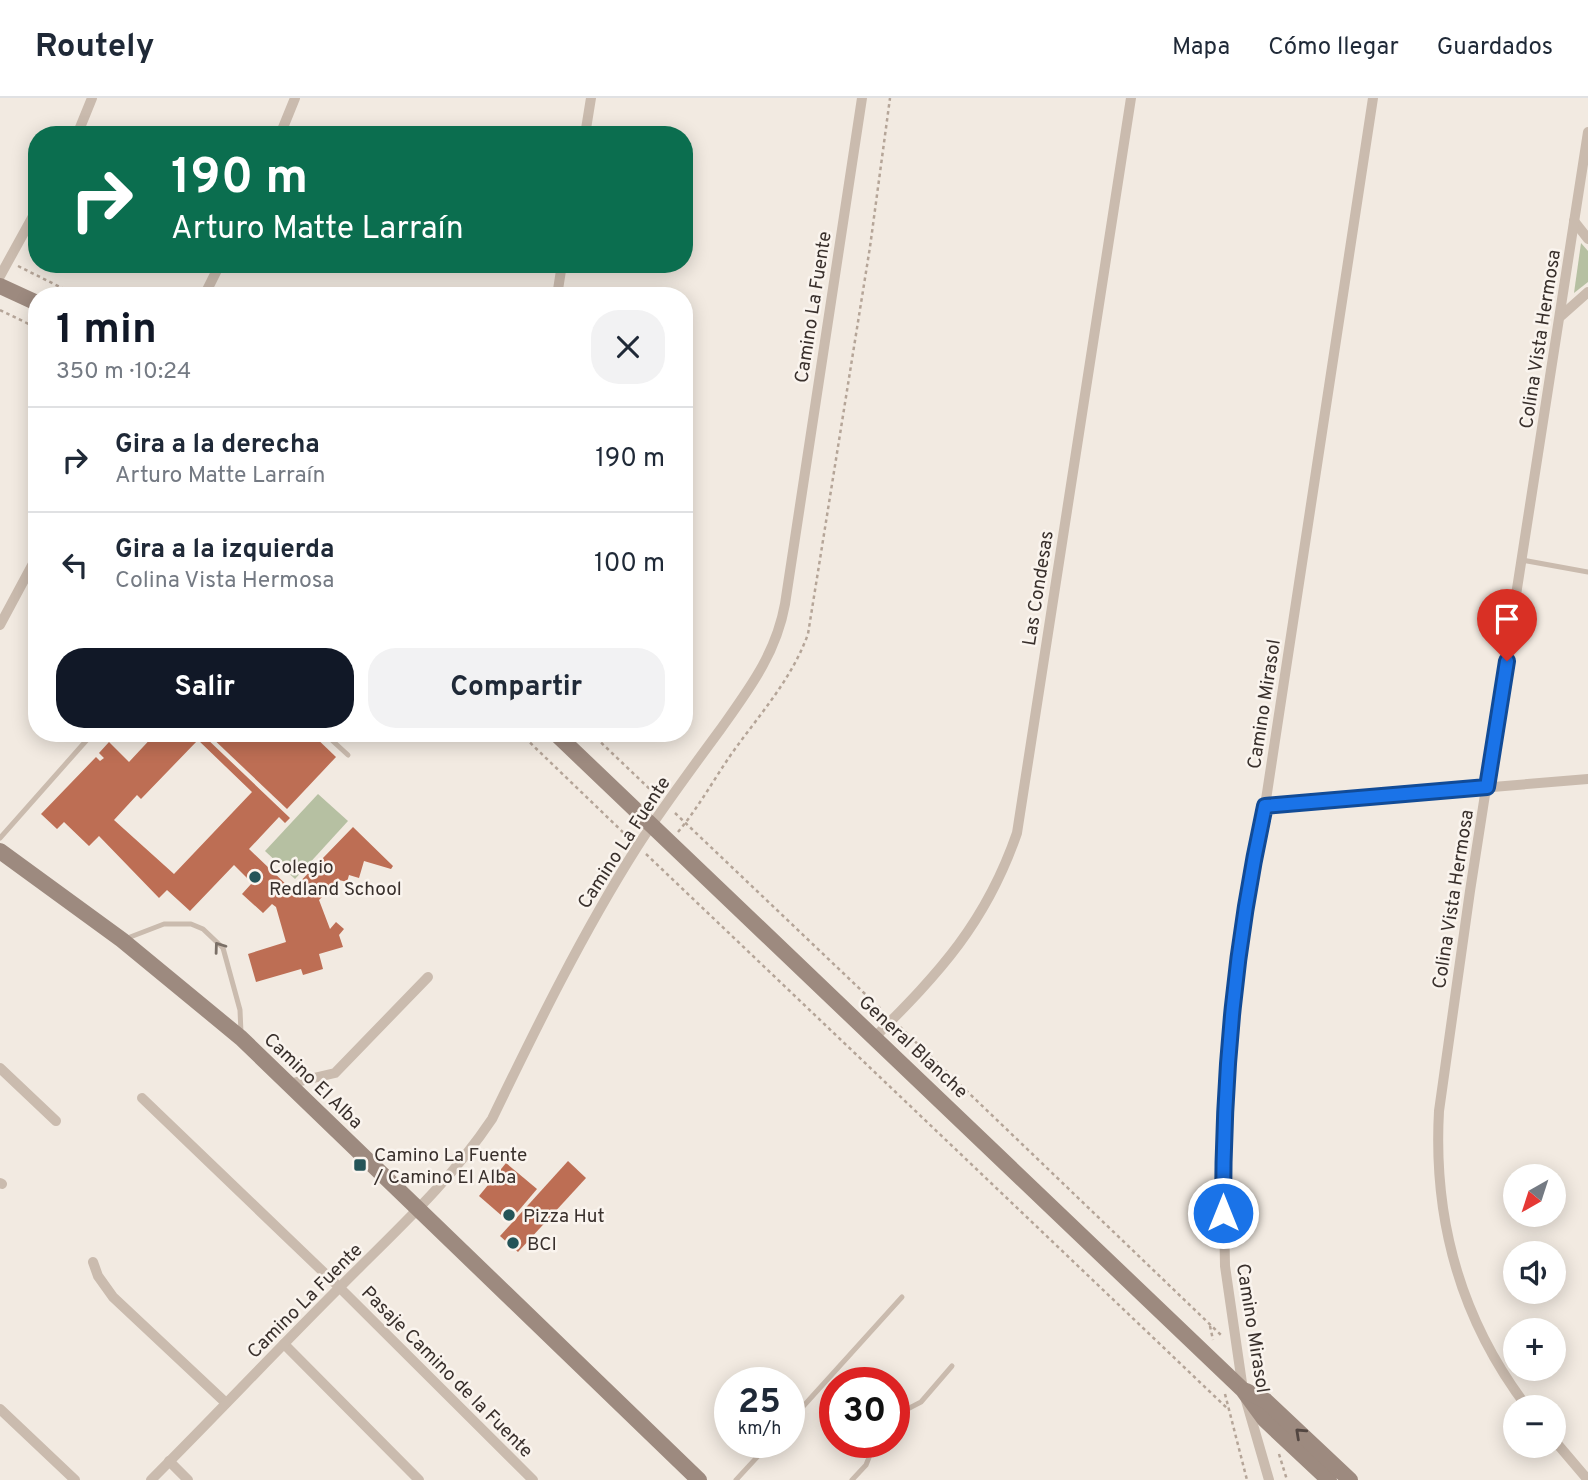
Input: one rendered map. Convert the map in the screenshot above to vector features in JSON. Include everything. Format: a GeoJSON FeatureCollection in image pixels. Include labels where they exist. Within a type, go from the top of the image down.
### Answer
{"type":"FeatureCollection","features":[{"type":"Feature","properties":{"kind":"main road"},"geometry":{"type":"LineString","coordinates":[[0,286],[28,299]]}},
{"type":"Feature","properties":{"kind":"main road","name":"General Blanche"},"geometry":{"type":"LineString","coordinates":[[564,742],[1243,1390],[1265,1420],[1329,1480]]}},
{"type":"Feature","properties":{"kind":"main road","name":"Camino El Alba"},"geometry":{"type":"LineString","coordinates":[[0,851],[122,940],[241,1038],[699,1480]]}},
{"type":"Feature","properties":{"kind":"main road","name":"General Blanche"},"geometry":{"type":"LineString","coordinates":[[1243,1390],[1266,1401],[1350,1480]]}},
{"type":"Feature","properties":{"kind":"street"},"geometry":{"type":"LineString","coordinates":[[81,126],[92,98]]}},
{"type":"Feature","properties":{"kind":"street"},"geometry":{"type":"LineString","coordinates":[[284,126],[295,98]]}},
{"type":"Feature","properties":{"kind":"street"},"geometry":{"type":"LineString","coordinates":[[586,126],[591,98]]}},
{"type":"Feature","properties":{"kind":"street","name":"Camino La Fuente"},"geometry":{"type":"LineString","coordinates":[[151,1480],[418,1211],[456,1168],[492,1119],[587,930],[638,846],[765,665],[782,620],[862,98]]}},
{"type":"Feature","properties":{"kind":"street","name":"Las Condesas"},"geometry":{"type":"LineString","coordinates":[[874,1038],[951,957],[973,926],[996,885],[1017,833],[1131,98]]}},
{"type":"Feature","properties":{"kind":"street","name":"Camino Mirasol"},"geometry":{"type":"LineString","coordinates":[[1269,1480],[1243,1390],[1225,1253],[1225,1093],[1238,954],[1265,806],[1373,98]]}},
{"type":"Feature","properties":{"kind":"street","name":"Colina Vista Hermosa"},"geometry":{"type":"LineString","coordinates":[[1519,1395],[1487,1346],[1465,1297],[1449,1245],[1437,1165],[1439,1111],[1470,891],[1588,132]]}},
{"type":"Feature","properties":{"kind":"street"},"geometry":{"type":"LineString","coordinates":[[1574,220],[1588,239]]}},
{"type":"Feature","properties":{"kind":"street"},"geometry":{"type":"LineString","coordinates":[[0,276],[28,226]]}},
{"type":"Feature","properties":{"kind":"street"},"geometry":{"type":"LineString","coordinates":[[1561,316],[1588,292]]}},
{"type":"Feature","properties":{"kind":"street"},"geometry":{"type":"LineString","coordinates":[[0,625],[28,573]]}},
{"type":"Feature","properties":{"kind":"street"},"geometry":{"type":"LineString","coordinates":[[1265,806],[1588,779]]}},
{"type":"Feature","properties":{"kind":"street"},"geometry":{"type":"LineString","coordinates":[[288,1084],[335,1073],[428,977]]}},
{"type":"Feature","properties":{"kind":"street"},"geometry":{"type":"LineString","coordinates":[[0,1068],[56,1121]]}},
{"type":"Feature","properties":{"kind":"street","name":"Pasaje Camino de la Fuente"},"geometry":{"type":"LineString","coordinates":[[142,1098],[340,1287],[533,1480]]}},
{"type":"Feature","properties":{"kind":"street"},"geometry":{"type":"LineString","coordinates":[[93,1262],[98,1276],[113,1297],[226,1403]]}},
{"type":"Feature","properties":{"kind":"street"},"geometry":{"type":"LineString","coordinates":[[284,1344],[419,1480]]}},
{"type":"Feature","properties":{"kind":"street"},"geometry":{"type":"LineString","coordinates":[[0,1409],[75,1480]]}},
{"type":"Feature","properties":{"kind":"street"},"geometry":{"type":"LineString","coordinates":[[1566,1454],[1588,1480]]}},
{"type":"Feature","properties":{"kind":"street"},"geometry":{"type":"LineString","coordinates":[[169,1461],[188,1480]]}},
{"type":"Feature","properties":{"kind":"lane"},"geometry":{"type":"LineString","coordinates":[[1522,560],[1588,572]]}},
{"type":"Feature","properties":{"kind":"lane"},"geometry":{"type":"LineString","coordinates":[[0,838],[85,742]]}},
{"type":"Feature","properties":{"kind":"lane"},"geometry":{"type":"LineString","coordinates":[[334,742],[348,755]]}},
{"type":"Feature","properties":{"kind":"lane"},"geometry":{"type":"LineString","coordinates":[[122,940],[164,924],[191,924],[203,929],[223,948],[240,1010],[241,1038]]}},
{"type":"Feature","properties":{"kind":"lane"},"geometry":{"type":"LineString","coordinates":[[805,1404],[902,1297]]}},
{"type":"Feature","properties":{"kind":"lane"},"geometry":{"type":"LineString","coordinates":[[910,1408],[921,1402],[953,1366]]}},
{"type":"Feature","properties":{"kind":"lane"},"geometry":{"type":"LineString","coordinates":[[736,1480],[756,1458]]}},
{"type":"Feature","properties":{"kind":"lane"},"geometry":{"type":"LineString","coordinates":[[852,1480],[869,1458]]}},
{"type":"Feature","properties":{"kind":"path"},"geometry":{"type":"LineString","coordinates":[[9,261],[28,271]]}},
{"type":"Feature","properties":{"kind":"path"},"geometry":{"type":"LineString","coordinates":[[33,273],[60,287]]}},
{"type":"Feature","properties":{"kind":"path"},"geometry":{"type":"LineString","coordinates":[[0,310],[28,324]]}},
{"type":"Feature","properties":{"kind":"path"},"geometry":{"type":"LineString","coordinates":[[529,742],[1228,1410],[1247,1480]]}},
{"type":"Feature","properties":{"kind":"path"},"geometry":{"type":"LineString","coordinates":[[600,742],[1209,1325],[1237,1348]]}},
{"type":"Feature","properties":{"kind":"path"},"geometry":{"type":"LineString","coordinates":[[1277,1447],[1287,1480]]}},
{"type":"Feature","properties":{"kind":"green space"},"geometry":{"type":"Polygon","coordinates":[[[1581,243],[1588,251],[1588,282],[1574,293],[1581,243]]]}},
{"type":"Feature","properties":{"kind":"green space"},"geometry":{"type":"Polygon","coordinates":[[[318,794],[348,821],[295,879],[265,851],[318,794]]]}},
{"type":"Feature","properties":{"kind":"building"},"geometry":{"type":"Polygon","coordinates":[[[109,742],[129,762],[148,742],[196,742],[141,799],[137,795],[114,820],[174,874],[252,792],[200,742],[210,742],[290,818],[285,823],[279,817],[249,849],[292,890],[353,827],[393,866],[391,869],[364,861],[359,878],[349,875],[347,882],[339,880],[319,900],[330,929],[336,922],[344,929],[339,935],[343,947],[319,954],[323,969],[303,975],[301,969],[256,982],[248,954],[286,942],[276,907],[272,904],[263,913],[242,894],[252,883],[234,865],[190,911],[167,890],[159,898],[99,836],[89,846],[64,822],[57,829],[41,814],[96,757],[100,761],[104,758],[99,753],[109,742]]]}},
{"type":"Feature","properties":{"kind":"building"},"geometry":{"type":"Polygon","coordinates":[[[216,742],[320,742],[336,757],[287,809],[216,742]]]}},
{"type":"Feature","properties":{"kind":"building"},"geometry":{"type":"Polygon","coordinates":[[[568,1161],[586,1178],[518,1252],[500,1236],[568,1161]]]}},
{"type":"Feature","properties":{"kind":"building"},"geometry":{"type":"Polygon","coordinates":[[[506,1163],[537,1189],[509,1222],[479,1196],[506,1163]]]}},
{"type":"Feature","properties":{"kind":"place","name":"Colegio Redland School"},"geometry":{"type":"Point","coordinates":[255,877]}},
{"type":"Feature","properties":{"kind":"place","name":"Camino La Fuente / Camino El Alba"},"geometry":{"type":"Point","coordinates":[360,1165]}},
{"type":"Feature","properties":{"kind":"place","name":"Pizza Hut"},"geometry":{"type":"Point","coordinates":[509,1215]}},
{"type":"Feature","properties":{"kind":"place","name":"BCI"},"geometry":{"type":"Point","coordinates":[513,1243]}},
{"type":"Feature","properties":{"kind":"route"},"geometry":{"type":"LineString","coordinates":[[1223,1213],[1224,1107],[1231,1003],[1245,904],[1265,806],[1487,787],[1507,661]]}}]}
